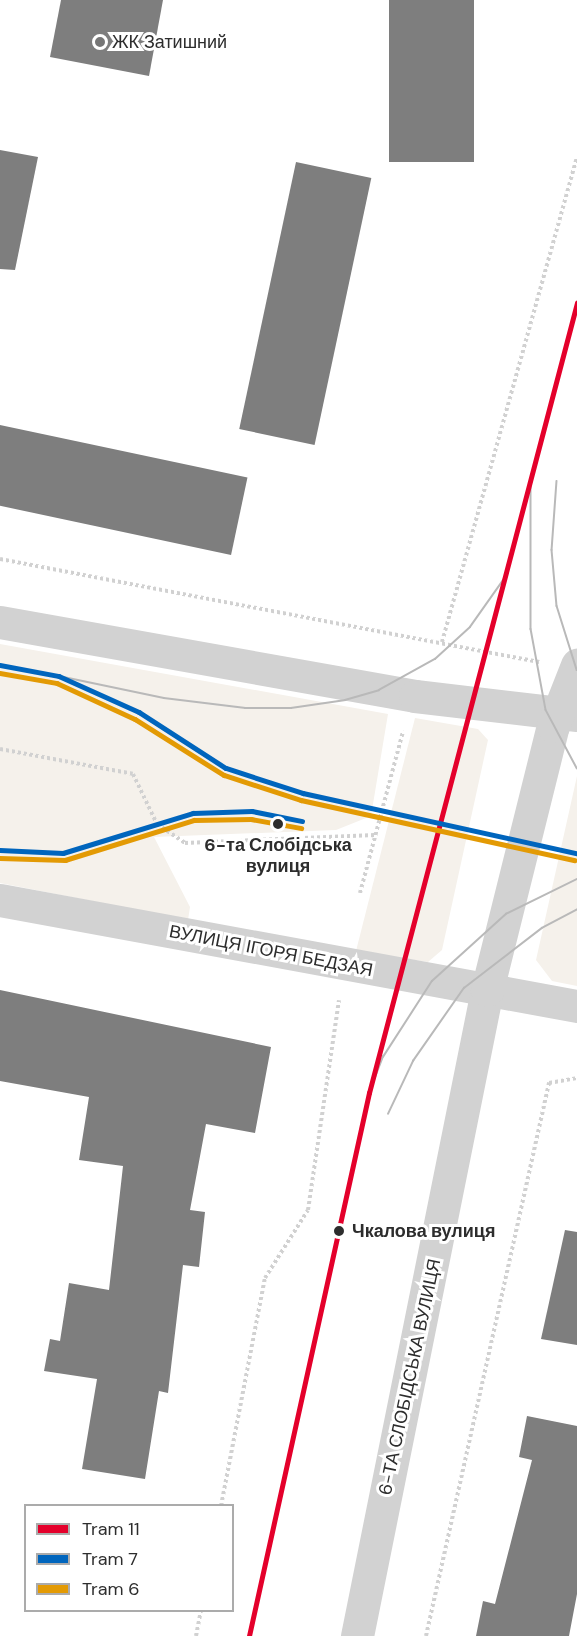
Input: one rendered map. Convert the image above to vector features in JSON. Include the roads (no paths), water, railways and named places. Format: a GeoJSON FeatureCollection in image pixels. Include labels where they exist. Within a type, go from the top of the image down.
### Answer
{"type":"FeatureCollection","features":[{"type":"Feature","properties":{"kind":"street"},"geometry":{"type":"LineString","coordinates":[[0,622],[416,696],[568,714]]}},
{"type":"Feature","properties":{"kind":"street","name":"6-ТА СЛОБІДСЬКА ВУЛИЦЯ"},"geometry":{"type":"LineString","coordinates":[[357,1636],[487,990],[568,714],[577,667]]}},
{"type":"Feature","properties":{"kind":"street","name":"ВУЛИЦЯ ІГОРЯ БЕДЗАЯ"},"geometry":{"type":"LineString","coordinates":[[0,900],[577,1006]]}},
{"type":"Feature","properties":{"kind":"tram line","name":"11"},"geometry":{"type":"LineString","coordinates":[[249,1636],[369,1093],[577,303]]}},
{"type":"Feature","properties":{"kind":"tram line"},"geometry":{"type":"LineString","coordinates":[[557,481],[552,550],[557,606],[577,670]]}},
{"type":"Feature","properties":{"kind":"tram line"},"geometry":{"type":"LineString","coordinates":[[531,483],[531,629],[546,710],[577,768]]}},
{"type":"Feature","properties":{"kind":"tram line"},"geometry":{"type":"LineString","coordinates":[[59,676],[164,698],[245,708],[291,708],[345,700],[379,690],[435,659],[470,627],[506,576]]}},
{"type":"Feature","properties":{"kind":"tram line","name":"7"},"geometry":{"type":"LineString","coordinates":[[0,665],[59,676],[139,712],[226,768],[303,793],[577,853]]}},
{"type":"Feature","properties":{"kind":"tram line","name":"6"},"geometry":{"type":"LineString","coordinates":[[0,673],[57,683],[135,719],[224,775],[301,800],[575,860]]}},
{"type":"Feature","properties":{"kind":"tram line","name":"7"},"geometry":{"type":"LineString","coordinates":[[0,850],[63,853],[193,813],[252,811],[302,821]]}},
{"type":"Feature","properties":{"kind":"tram line","name":"6"},"geometry":{"type":"LineString","coordinates":[[0,858],[65,860],[194,820],[251,819],[301,828]]}},
{"type":"Feature","properties":{"kind":"tram line"},"geometry":{"type":"LineString","coordinates":[[369,1093],[383,1057],[432,981],[506,914],[577,879]]}},
{"type":"Feature","properties":{"kind":"tram line"},"geometry":{"type":"LineString","coordinates":[[388,1114],[413,1061],[464,988],[542,928],[577,909]]}},
{"type":"Feature","properties":{"kind":"place","name":"ЖК Затишний"},"geometry":{"type":"Point","coordinates":[100,42]}},
{"type":"Feature","properties":{"kind":"place","name":"6-та Слобідська вулиця"},"geometry":{"type":"Point","coordinates":[278,824]}},
{"type":"Feature","properties":{"kind":"place","name":"Чкалова вулиця"},"geometry":{"type":"Point","coordinates":[339,1231]}}]}
